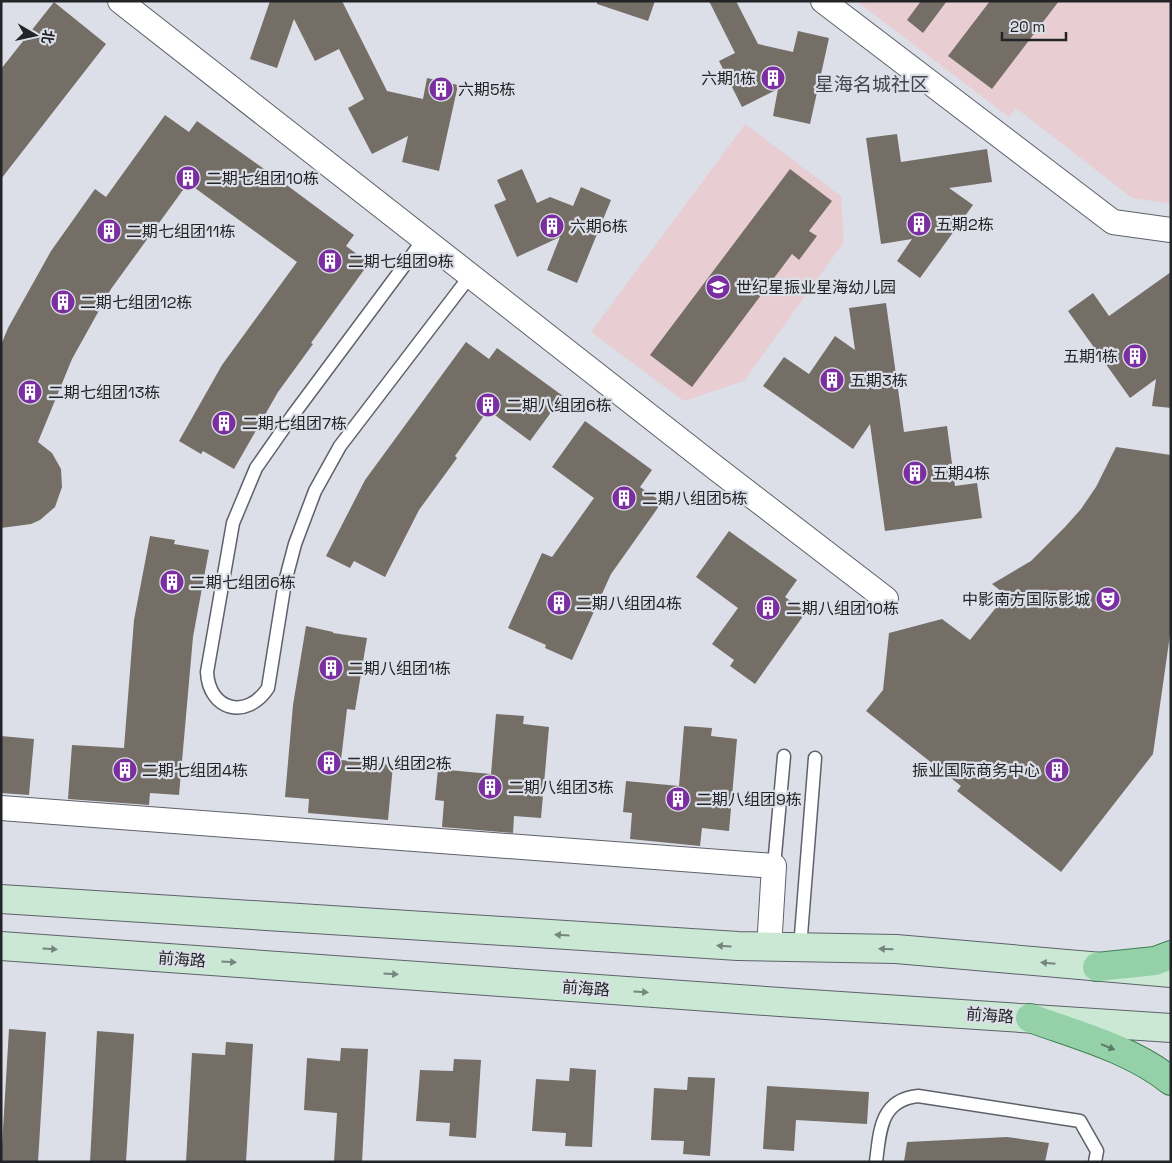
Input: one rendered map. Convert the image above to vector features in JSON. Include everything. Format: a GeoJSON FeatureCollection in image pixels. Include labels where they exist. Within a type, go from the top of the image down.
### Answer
{"type":"FeatureCollection","features":[{"type":"Feature","properties":{"kind":"main road"},"geometry":{"type":"LineString","coordinates":[[1,899],[769,948],[896,949],[1171,973]]}},
{"type":"Feature","properties":{"kind":"main road","name":"前海路"},"geometry":{"type":"LineString","coordinates":[[1,946],[1171,1028]]}},
{"type":"Feature","properties":{"kind":"main road"},"geometry":{"type":"LineString","coordinates":[[1097,967],[1155,961],[1171,955]]}},
{"type":"Feature","properties":{"kind":"main road"},"geometry":{"type":"LineString","coordinates":[[1030,1018],[1122,1053],[1143,1063],[1171,1082]]}},
{"type":"Feature","properties":{"kind":"street"},"geometry":{"type":"LineString","coordinates":[[120,1],[886,599]]}},
{"type":"Feature","properties":{"kind":"street"},"geometry":{"type":"LineString","coordinates":[[823,1],[1113,222],[1171,230]]}},
{"type":"Feature","properties":{"kind":"street"},"geometry":{"type":"LineString","coordinates":[[1,808],[774,866],[769,948]]}},
{"type":"Feature","properties":{"kind":"lane"},"geometry":{"type":"LineString","coordinates":[[424,239],[292,415],[256,468],[233,523],[207,672],[210,690],[224,704],[242,708],[252,705],[258,702],[268,688],[288,573],[295,544],[315,492],[340,446],[470,276]]}},
{"type":"Feature","properties":{"kind":"lane"},"geometry":{"type":"LineString","coordinates":[[774,866],[784,756]]}},
{"type":"Feature","properties":{"kind":"lane"},"geometry":{"type":"LineString","coordinates":[[800,948],[815,758]]}},
{"type":"Feature","properties":{"kind":"lane"},"geometry":{"type":"LineString","coordinates":[[876,1162],[884,1119],[889,1109],[901,1099],[918,1096],[1080,1121],[1097,1151],[1095,1162]]}},
{"type":"Feature","properties":{"kind":"shaded area"},"geometry":{"type":"Polygon","coordinates":[[[856,1],[1171,1],[1171,204],[1132,198],[1016,108],[1009,117],[856,1]]]}},
{"type":"Feature","properties":{"kind":"shaded area","name":"世纪星振业星海幼儿园"},"geometry":{"type":"Polygon","coordinates":[[[745,124],[841,196],[844,242],[744,381],[684,401],[591,332],[745,124]]]}},
{"type":"Feature","properties":{"kind":"building","name":"六期5栋"},"geometry":{"type":"Polygon","coordinates":[[[270,1],[342,1],[387,91],[423,99],[427,78],[458,85],[439,171],[402,162],[408,136],[372,154],[348,108],[364,99],[339,49],[315,61],[294,19],[277,68],[250,59],[270,1]]]}},
{"type":"Feature","properties":{"kind":"building"},"geometry":{"type":"Polygon","coordinates":[[[597,1],[655,1],[648,21],[597,4],[597,1]]]}},
{"type":"Feature","properties":{"kind":"building","name":"六期1栋"},"geometry":{"type":"Polygon","coordinates":[[[709,1],[736,1],[758,44],[793,52],[798,31],[829,38],[810,124],[773,116],[778,89],[742,107],[719,61],[735,53],[709,1]]]}},
{"type":"Feature","properties":{"kind":"building"},"geometry":{"type":"Polygon","coordinates":[[[921,1],[947,1],[923,33],[907,20],[921,1]]]}},
{"type":"Feature","properties":{"kind":"building"},"geometry":{"type":"Polygon","coordinates":[[[990,1],[1059,1],[992,89],[948,56],[990,1]]]}},
{"type":"Feature","properties":{"kind":"building"},"geometry":{"type":"Polygon","coordinates":[[[54,2],[106,44],[1,179],[1,69],[54,2]]]}},
{"type":"Feature","properties":{"kind":"building"},"geometry":{"type":"Polygon","coordinates":[[[165,115],[189,132],[197,121],[288,186],[354,235],[346,246],[369,263],[278,392],[234,469],[203,451],[201,454],[179,441],[222,365],[297,262],[188,183],[111,289],[72,359],[38,442],[52,453],[61,469],[62,487],[55,507],[40,520],[31,524],[1,528],[1,345],[8,328],[51,251],[95,189],[106,197],[165,115]]]}},
{"type":"Feature","properties":{"kind":"building","name":"五期2栋"},"geometry":{"type":"Polygon","coordinates":[[[897,134],[901,162],[987,149],[992,182],[949,188],[973,205],[920,278],[897,261],[912,239],[881,244],[866,138],[897,134]]]}},
{"type":"Feature","properties":{"kind":"building","name":"六期6栋"},"geometry":{"type":"Polygon","coordinates":[[[522,169],[537,203],[550,197],[573,206],[581,187],[611,200],[577,283],[547,270],[560,237],[517,257],[494,205],[506,200],[497,180],[522,169]]]}},
{"type":"Feature","properties":{"kind":"building"},"geometry":{"type":"Polygon","coordinates":[[[790,169],[832,201],[809,231],[817,236],[799,260],[792,254],[692,387],[650,355],[790,169]]]}},
{"type":"Feature","properties":{"kind":"building","name":"五期1栋"},"geometry":{"type":"Polygon","coordinates":[[[1171,272],[1171,408],[1152,406],[1156,379],[1130,398],[1068,311],[1093,293],[1109,316],[1171,272]]]}},
{"type":"Feature","properties":{"kind":"building"},"geometry":{"type":"Polygon","coordinates":[[[886,303],[904,432],[947,426],[955,486],[977,483],[982,518],[885,531],[870,424],[853,449],[763,386],[784,357],[809,374],[835,336],[855,350],[849,308],[886,303]]]}},
{"type":"Feature","properties":{"kind":"building"},"geometry":{"type":"Polygon","coordinates":[[[466,342],[489,359],[497,348],[563,396],[530,441],[488,410],[455,456],[457,458],[419,510],[385,577],[354,561],[350,568],[326,556],[365,480],[466,342]]]}},
{"type":"Feature","properties":{"kind":"building"},"geometry":{"type":"Polygon","coordinates":[[[585,421],[652,470],[640,487],[662,502],[611,574],[572,660],[545,648],[546,645],[508,628],[542,553],[552,557],[594,498],[552,467],[585,421]]]}},
{"type":"Feature","properties":{"kind":"building"},"geometry":{"type":"Polygon","coordinates":[[[1116,447],[1171,455],[1171,628],[1153,754],[1061,872],[957,791],[961,786],[866,711],[883,690],[889,633],[942,619],[970,640],[1006,595],[992,584],[1031,561],[1065,527],[1081,509],[1096,487],[1116,447]]]}},
{"type":"Feature","properties":{"kind":"building","name":"二期八组团10栋"},"geometry":{"type":"Polygon","coordinates":[[[729,531],[797,580],[785,597],[806,612],[755,684],[730,666],[734,660],[712,644],[738,608],[696,577],[729,531]]]}},
{"type":"Feature","properties":{"kind":"building"},"geometry":{"type":"Polygon","coordinates":[[[150,536],[175,540],[174,544],[209,550],[193,637],[179,795],[150,793],[149,805],[68,799],[72,745],[124,748],[134,620],[150,536]]]}},
{"type":"Feature","properties":{"kind":"building","name":"二期八组团2栋"},"geometry":{"type":"Polygon","coordinates":[[[306,626],[333,633],[367,638],[355,710],[347,709],[341,760],[393,765],[388,820],[308,813],[309,799],[285,797],[293,705],[306,626]]]}},
{"type":"Feature","properties":{"kind":"building","name":"二期八组团3栋"},"geometry":{"type":"Polygon","coordinates":[[[496,714],[524,716],[523,724],[549,727],[541,818],[514,816],[513,833],[442,827],[444,801],[435,800],[438,769],[491,774],[496,714]]]}},
{"type":"Feature","properties":{"kind":"building","name":"二期八组团9栋"},"geometry":{"type":"Polygon","coordinates":[[[684,726],[712,728],[711,736],[737,739],[729,831],[702,828],[700,846],[630,839],[632,813],[623,812],[626,781],[679,786],[684,726]]]}},
{"type":"Feature","properties":{"kind":"building"},"geometry":{"type":"Polygon","coordinates":[[[1,736],[34,739],[29,795],[1,793],[1,736]]]}},
{"type":"Feature","properties":{"kind":"building"},"geometry":{"type":"Polygon","coordinates":[[[9,1029],[46,1032],[38,1162],[1,1162],[9,1029]]]}},
{"type":"Feature","properties":{"kind":"building"},"geometry":{"type":"Polygon","coordinates":[[[97,1031],[134,1034],[126,1162],[90,1162],[97,1031]]]}},
{"type":"Feature","properties":{"kind":"building"},"geometry":{"type":"Polygon","coordinates":[[[226,1042],[253,1044],[246,1162],[186,1162],[192,1053],[225,1055],[226,1042]]]}},
{"type":"Feature","properties":{"kind":"building"},"geometry":{"type":"Polygon","coordinates":[[[341,1048],[368,1049],[362,1162],[334,1162],[337,1113],[304,1110],[307,1058],[340,1061],[341,1048]]]}},
{"type":"Feature","properties":{"kind":"building"},"geometry":{"type":"Polygon","coordinates":[[[454,1059],[481,1060],[476,1138],[449,1136],[450,1123],[416,1121],[420,1070],[453,1071],[454,1059]]]}},
{"type":"Feature","properties":{"kind":"building"},"geometry":{"type":"Polygon","coordinates":[[[570,1068],[596,1070],[592,1147],[565,1146],[566,1133],[532,1131],[536,1079],[569,1081],[570,1068]]]}},
{"type":"Feature","properties":{"kind":"building"},"geometry":{"type":"Polygon","coordinates":[[[688,1077],[715,1078],[710,1156],[683,1154],[684,1141],[651,1140],[654,1088],[687,1090],[688,1077]]]}},
{"type":"Feature","properties":{"kind":"building"},"geometry":{"type":"Polygon","coordinates":[[[767,1086],[869,1092],[867,1124],[796,1120],[794,1151],[763,1149],[767,1086]]]}},
{"type":"Feature","properties":{"kind":"building"},"geometry":{"type":"Polygon","coordinates":[[[1007,1137],[1049,1143],[1045,1162],[904,1162],[907,1142],[1007,1137]]]}},
{"type":"Feature","properties":{"kind":"place","name":"六期1栋"},"geometry":{"type":"Point","coordinates":[773,78]}},
{"type":"Feature","properties":{"kind":"place","name":"六期5栋"},"geometry":{"type":"Point","coordinates":[441,89]}},
{"type":"Feature","properties":{"kind":"place","name":"二期七组团10栋"},"geometry":{"type":"Point","coordinates":[188,178]}},
{"type":"Feature","properties":{"kind":"place","name":"五期2栋"},"geometry":{"type":"Point","coordinates":[919,224]}},
{"type":"Feature","properties":{"kind":"place","name":"六期6栋"},"geometry":{"type":"Point","coordinates":[552,226]}},
{"type":"Feature","properties":{"kind":"place","name":"二期七组团11栋"},"geometry":{"type":"Point","coordinates":[109,231]}},
{"type":"Feature","properties":{"kind":"place","name":"二期七组团9栋"},"geometry":{"type":"Point","coordinates":[330,261]}},
{"type":"Feature","properties":{"kind":"place","name":"世纪星振业星海幼儿园"},"geometry":{"type":"Point","coordinates":[718,287]}},
{"type":"Feature","properties":{"kind":"place","name":"二期七组团12栋"},"geometry":{"type":"Point","coordinates":[63,302]}},
{"type":"Feature","properties":{"kind":"place","name":"五期1栋"},"geometry":{"type":"Point","coordinates":[1135,356]}},
{"type":"Feature","properties":{"kind":"place","name":"五期3栋"},"geometry":{"type":"Point","coordinates":[832,380]}},
{"type":"Feature","properties":{"kind":"place","name":"二期七组团13栋"},"geometry":{"type":"Point","coordinates":[30,392]}},
{"type":"Feature","properties":{"kind":"place","name":"二期八组团6栋"},"geometry":{"type":"Point","coordinates":[488,405]}},
{"type":"Feature","properties":{"kind":"place","name":"二期七组团7栋"},"geometry":{"type":"Point","coordinates":[224,423]}},
{"type":"Feature","properties":{"kind":"place","name":"五期4栋"},"geometry":{"type":"Point","coordinates":[915,473]}},
{"type":"Feature","properties":{"kind":"place","name":"二期八组团5栋"},"geometry":{"type":"Point","coordinates":[624,498]}},
{"type":"Feature","properties":{"kind":"place","name":"二期七组团6栋"},"geometry":{"type":"Point","coordinates":[172,582]}},
{"type":"Feature","properties":{"kind":"place","name":"中影南方国际影城"},"geometry":{"type":"Point","coordinates":[1108,599]}},
{"type":"Feature","properties":{"kind":"place","name":"二期八组团4栋"},"geometry":{"type":"Point","coordinates":[559,603]}},
{"type":"Feature","properties":{"kind":"place","name":"二期八组团10栋"},"geometry":{"type":"Point","coordinates":[768,608]}},
{"type":"Feature","properties":{"kind":"place","name":"二期八组团1栋"},"geometry":{"type":"Point","coordinates":[331,668]}},
{"type":"Feature","properties":{"kind":"place","name":"二期八组团2栋"},"geometry":{"type":"Point","coordinates":[329,763]}},
{"type":"Feature","properties":{"kind":"place","name":"二期七组团4栋"},"geometry":{"type":"Point","coordinates":[125,770]}},
{"type":"Feature","properties":{"kind":"place","name":"振业国际商务中心"},"geometry":{"type":"Point","coordinates":[1057,770]}},
{"type":"Feature","properties":{"kind":"place","name":"二期八组团3栋"},"geometry":{"type":"Point","coordinates":[490,787]}},
{"type":"Feature","properties":{"kind":"place","name":"二期八组团9栋"},"geometry":{"type":"Point","coordinates":[678,799]}},
{"type":"Feature","properties":{"kind":"district","name":"星海名城社区"},"geometry":{"type":"Point","coordinates":[872,84]}}]}
